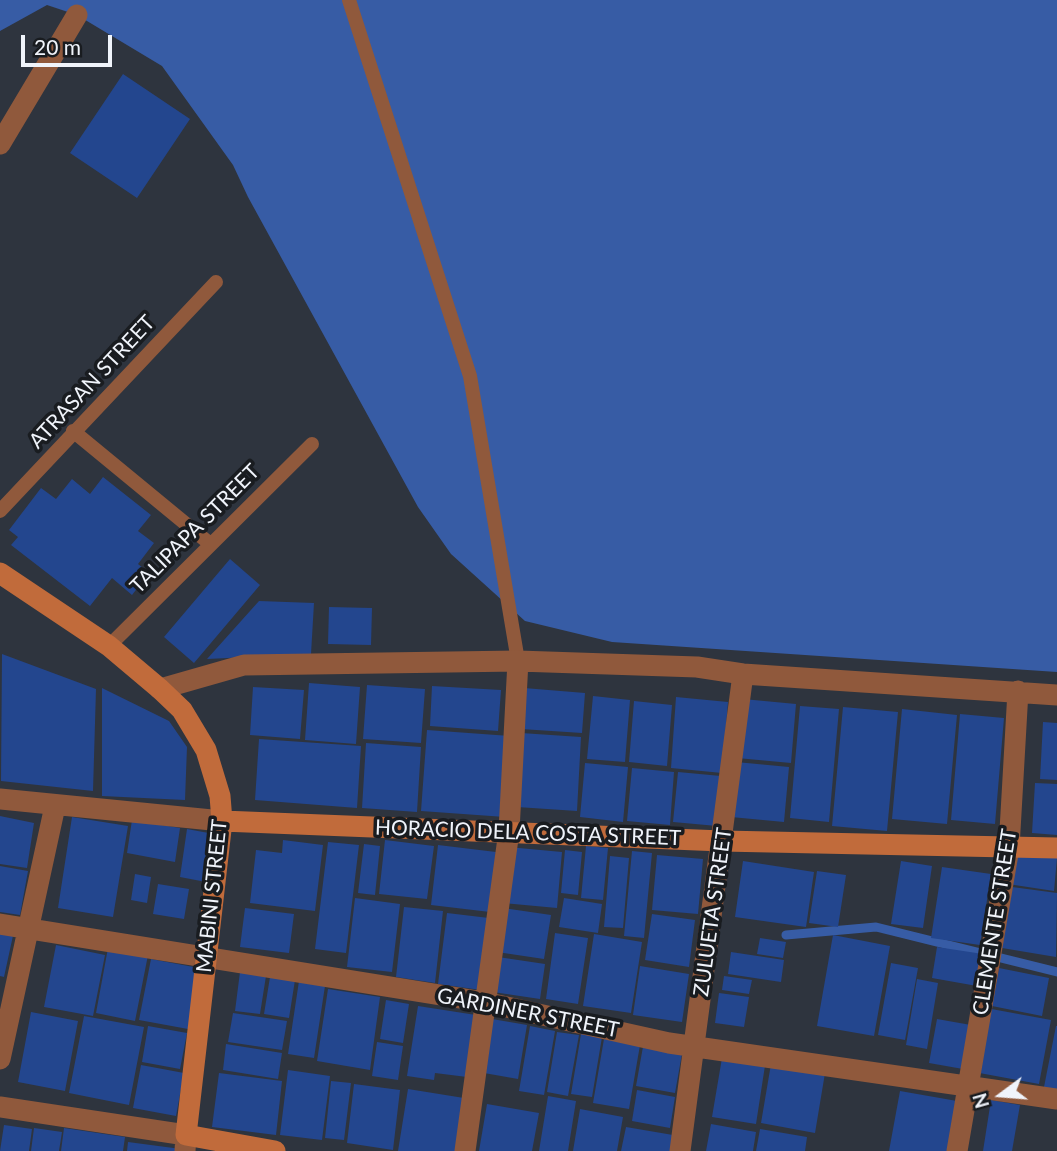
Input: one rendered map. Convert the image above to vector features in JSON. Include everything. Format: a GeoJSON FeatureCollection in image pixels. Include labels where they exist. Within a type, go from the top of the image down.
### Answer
{"type":"FeatureCollection","features":[{"type":"Feature","properties":{"kind":"street"},"geometry":{"type":"LineString","coordinates":[[0,144],[81,7]]}},
{"type":"Feature","properties":{"kind":"street","name":"MABINI STREET"},"geometry":{"type":"LineString","coordinates":[[0,573],[108,646],[160,689],[182,710],[206,750],[220,796],[222,821],[186,1143]]}},
{"type":"Feature","properties":{"kind":"street"},"geometry":{"type":"LineString","coordinates":[[465,1151],[509,831],[518,660]]}},
{"type":"Feature","properties":{"kind":"street"},"geometry":{"type":"LineString","coordinates":[[160,689],[244,665],[518,660],[697,667],[743,674],[1057,695]]}},
{"type":"Feature","properties":{"kind":"street","name":"ZULUETA STREET"},"geometry":{"type":"LineString","coordinates":[[681,1151],[743,674]]}},
{"type":"Feature","properties":{"kind":"street","name":"CLEMENTE STREET"},"geometry":{"type":"LineString","coordinates":[[957,1151],[1009,848],[1018,691]]}},
{"type":"Feature","properties":{"kind":"street","name":"HORACIO DELA COSTA STREET"},"geometry":{"type":"LineString","coordinates":[[0,799],[222,821],[722,841],[1057,848]]}},
{"type":"Feature","properties":{"kind":"street"},"geometry":{"type":"LineString","coordinates":[[0,1059],[55,806]]}},
{"type":"Feature","properties":{"kind":"street","name":"GARDINER STREET"},"geometry":{"type":"LineString","coordinates":[[0,924],[484,1002],[695,1046],[1057,1099]]}},
{"type":"Feature","properties":{"kind":"street"},"geometry":{"type":"LineString","coordinates":[[0,1107],[186,1143],[275,1151]]}},
{"type":"Feature","properties":{"kind":"lane"},"geometry":{"type":"LineString","coordinates":[[349,0],[470,376],[518,660]]}},
{"type":"Feature","properties":{"kind":"lane","name":"ATRASAN STREET"},"geometry":{"type":"LineString","coordinates":[[0,511],[216,282]]}},
{"type":"Feature","properties":{"kind":"lane"},"geometry":{"type":"LineString","coordinates":[[73,431],[209,543]]}},
{"type":"Feature","properties":{"kind":"lane","name":"TALIPAPA STREET"},"geometry":{"type":"LineString","coordinates":[[108,646],[209,543],[312,444]]}},
{"type":"Feature","properties":{"kind":"water"},"geometry":{"type":"Polygon","coordinates":[[[0,0],[1057,0],[1057,672],[612,642],[525,621],[451,554],[418,507],[233,165],[162,66],[77,15],[47,5],[0,31],[0,0]]]}},
{"type":"Feature","properties":{"kind":"building"},"geometry":{"type":"Polygon","coordinates":[[[123,74],[190,119],[137,198],[70,153],[123,74]]]}},
{"type":"Feature","properties":{"kind":"building"},"geometry":{"type":"Polygon","coordinates":[[[103,477],[151,515],[138,531],[154,543],[138,564],[149,573],[132,595],[112,578],[90,606],[11,545],[18,537],[9,530],[41,488],[56,499],[72,479],[90,494],[103,477]]]}},
{"type":"Feature","properties":{"kind":"building"},"geometry":{"type":"Polygon","coordinates":[[[230,559],[260,585],[194,663],[164,637],[230,559]]]}},
{"type":"Feature","properties":{"kind":"building"},"geometry":{"type":"Polygon","coordinates":[[[259,601],[314,603],[311,654],[207,659],[259,601]]]}},
{"type":"Feature","properties":{"kind":"building"},"geometry":{"type":"Polygon","coordinates":[[[329,607],[372,608],[371,645],[328,644],[329,607]]]}},
{"type":"Feature","properties":{"kind":"building"},"geometry":{"type":"Polygon","coordinates":[[[2,654],[96,689],[93,791],[1,781],[2,654]]]}},
{"type":"Feature","properties":{"kind":"building"},"geometry":{"type":"Polygon","coordinates":[[[309,683],[360,687],[356,744],[305,740],[309,683]]]}},
{"type":"Feature","properties":{"kind":"building"},"geometry":{"type":"Polygon","coordinates":[[[367,685],[425,689],[421,743],[363,739],[367,685]]]}},
{"type":"Feature","properties":{"kind":"building"},"geometry":{"type":"Polygon","coordinates":[[[432,686],[501,690],[498,731],[430,726],[432,686]]]}},
{"type":"Feature","properties":{"kind":"building"},"geometry":{"type":"Polygon","coordinates":[[[253,687],[304,690],[300,739],[250,735],[253,687]]]}},
{"type":"Feature","properties":{"kind":"building"},"geometry":{"type":"Polygon","coordinates":[[[102,688],[169,721],[187,747],[185,800],[102,796],[102,688]]]}},
{"type":"Feature","properties":{"kind":"building"},"geometry":{"type":"Polygon","coordinates":[[[524,688],[585,693],[582,733],[521,729],[524,688]]]}},
{"type":"Feature","properties":{"kind":"building"},"geometry":{"type":"Polygon","coordinates":[[[593,696],[630,700],[625,762],[587,759],[593,696]]]}},
{"type":"Feature","properties":{"kind":"building"},"geometry":{"type":"Polygon","coordinates":[[[676,697],[728,702],[722,773],[671,768],[676,697]]]}},
{"type":"Feature","properties":{"kind":"building"},"geometry":{"type":"Polygon","coordinates":[[[743,699],[796,704],[791,763],[737,758],[743,699]]]}},
{"type":"Feature","properties":{"kind":"building"},"geometry":{"type":"Polygon","coordinates":[[[634,701],[672,705],[667,766],[629,762],[634,701]]]}},
{"type":"Feature","properties":{"kind":"building"},"geometry":{"type":"Polygon","coordinates":[[[800,706],[839,709],[829,822],[790,818],[800,706]]]}},
{"type":"Feature","properties":{"kind":"building"},"geometry":{"type":"Polygon","coordinates":[[[843,707],[898,712],[887,831],[832,826],[843,707]]]}},
{"type":"Feature","properties":{"kind":"building"},"geometry":{"type":"Polygon","coordinates":[[[902,709],[957,715],[947,824],[892,819],[902,709]]]}},
{"type":"Feature","properties":{"kind":"building"},"geometry":{"type":"Polygon","coordinates":[[[960,714],[1004,718],[995,824],[951,820],[960,714]]]}},
{"type":"Feature","properties":{"kind":"building"},"geometry":{"type":"Polygon","coordinates":[[[1043,722],[1057,723],[1057,780],[1040,779],[1043,722]]]}},
{"type":"Feature","properties":{"kind":"building"},"geometry":{"type":"Polygon","coordinates":[[[427,730],[510,736],[505,817],[421,811],[427,730]]]}},
{"type":"Feature","properties":{"kind":"building"},"geometry":{"type":"Polygon","coordinates":[[[521,733],[581,737],[577,811],[517,807],[521,733]]]}},
{"type":"Feature","properties":{"kind":"building"},"geometry":{"type":"Polygon","coordinates":[[[259,739],[361,746],[357,808],[255,800],[259,739]]]}},
{"type":"Feature","properties":{"kind":"building"},"geometry":{"type":"Polygon","coordinates":[[[366,743],[421,747],[417,812],[362,808],[366,743]]]}},
{"type":"Feature","properties":{"kind":"building"},"geometry":{"type":"Polygon","coordinates":[[[736,762],[789,767],[784,822],[731,817],[736,762]]]}},
{"type":"Feature","properties":{"kind":"building"},"geometry":{"type":"Polygon","coordinates":[[[585,763],[628,767],[623,822],[580,817],[585,763]]]}},
{"type":"Feature","properties":{"kind":"building"},"geometry":{"type":"Polygon","coordinates":[[[632,768],[674,772],[670,825],[627,821],[632,768]]]}},
{"type":"Feature","properties":{"kind":"building"},"geometry":{"type":"Polygon","coordinates":[[[678,772],[721,776],[717,826],[673,822],[678,772]]]}},
{"type":"Feature","properties":{"kind":"building"},"geometry":{"type":"Polygon","coordinates":[[[1035,783],[1057,784],[1057,835],[1032,833],[1035,783]]]}},
{"type":"Feature","properties":{"kind":"building"},"geometry":{"type":"Polygon","coordinates":[[[0,816],[34,823],[27,868],[0,864],[0,816]]]}},
{"type":"Feature","properties":{"kind":"building"},"geometry":{"type":"Polygon","coordinates":[[[72,817],[128,826],[113,917],[58,908],[72,817]]]}},
{"type":"Feature","properties":{"kind":"building"},"geometry":{"type":"Polygon","coordinates":[[[132,820],[180,828],[175,862],[127,853],[132,820]]]}},
{"type":"Feature","properties":{"kind":"building"},"geometry":{"type":"Polygon","coordinates":[[[187,829],[214,834],[206,882],[180,877],[187,829]]]}},
{"type":"Feature","properties":{"kind":"building"},"geometry":{"type":"Polygon","coordinates":[[[283,840],[323,845],[315,911],[250,903],[256,850],[282,853],[283,840]]]}},
{"type":"Feature","properties":{"kind":"building"},"geometry":{"type":"Polygon","coordinates":[[[385,840],[434,846],[427,899],[379,894],[385,840]]]}},
{"type":"Feature","properties":{"kind":"building"},"geometry":{"type":"Polygon","coordinates":[[[328,842],[359,845],[346,953],[315,949],[328,842]]]}},
{"type":"Feature","properties":{"kind":"building"},"geometry":{"type":"Polygon","coordinates":[[[364,844],[380,846],[375,895],[358,893],[364,844]]]}},
{"type":"Feature","properties":{"kind":"building"},"geometry":{"type":"Polygon","coordinates":[[[438,845],[496,852],[490,912],[431,905],[438,845]]]}},
{"type":"Feature","properties":{"kind":"building"},"geometry":{"type":"Polygon","coordinates":[[[586,846],[608,848],[603,900],[581,898],[586,846]]]}},
{"type":"Feature","properties":{"kind":"building"},"geometry":{"type":"Polygon","coordinates":[[[508,847],[562,852],[557,908],[503,903],[508,847]]]}},
{"type":"Feature","properties":{"kind":"building"},"geometry":{"type":"Polygon","coordinates":[[[565,850],[582,852],[578,895],[561,893],[565,850]]]}},
{"type":"Feature","properties":{"kind":"building"},"geometry":{"type":"Polygon","coordinates":[[[632,851],[652,853],[644,938],[624,936],[632,851]]]}},
{"type":"Feature","properties":{"kind":"building"},"geometry":{"type":"Polygon","coordinates":[[[1014,851],[1057,858],[1054,891],[1008,884],[1014,851]]]}},
{"type":"Feature","properties":{"kind":"building"},"geometry":{"type":"Polygon","coordinates":[[[657,855],[703,859],[698,914],[652,910],[657,855]]]}},
{"type":"Feature","properties":{"kind":"building"},"geometry":{"type":"Polygon","coordinates":[[[610,856],[629,858],[623,928],[604,927],[610,856]]]}},
{"type":"Feature","properties":{"kind":"building"},"geometry":{"type":"Polygon","coordinates":[[[743,861],[814,872],[806,927],[735,917],[743,861]]]}},
{"type":"Feature","properties":{"kind":"building"},"geometry":{"type":"Polygon","coordinates":[[[901,861],[932,866],[923,928],[891,924],[901,861]]]}},
{"type":"Feature","properties":{"kind":"building"},"geometry":{"type":"Polygon","coordinates":[[[0,866],[28,871],[20,915],[0,912],[0,866]]]}},
{"type":"Feature","properties":{"kind":"building"},"geometry":{"type":"Polygon","coordinates":[[[942,867],[991,874],[980,945],[931,938],[942,867]]]}},
{"type":"Feature","properties":{"kind":"building"},"geometry":{"type":"Polygon","coordinates":[[[817,871],[846,875],[838,927],[809,923],[817,871]]]}},
{"type":"Feature","properties":{"kind":"building"},"geometry":{"type":"Polygon","coordinates":[[[135,874],[151,877],[147,903],[131,900],[135,874]]]}},
{"type":"Feature","properties":{"kind":"building"},"geometry":{"type":"Polygon","coordinates":[[[158,884],[189,889],[184,919],[153,914],[158,884]]]}},
{"type":"Feature","properties":{"kind":"building"},"geometry":{"type":"Polygon","coordinates":[[[1012,887],[1057,893],[1056,957],[1002,948],[1012,887]]]}},
{"type":"Feature","properties":{"kind":"building"},"geometry":{"type":"Polygon","coordinates":[[[355,898],[400,904],[392,972],[347,967],[355,898]]]}},
{"type":"Feature","properties":{"kind":"building"},"geometry":{"type":"Polygon","coordinates":[[[564,898],[602,904],[598,933],[559,927],[564,898]]]}},
{"type":"Feature","properties":{"kind":"building"},"geometry":{"type":"Polygon","coordinates":[[[404,907],[443,911],[435,983],[396,977],[404,907]]]}},
{"type":"Feature","properties":{"kind":"building"},"geometry":{"type":"Polygon","coordinates":[[[245,908],[294,914],[289,953],[240,947],[245,908]]]}},
{"type":"Feature","properties":{"kind":"building"},"geometry":{"type":"Polygon","coordinates":[[[503,908],[551,915],[544,959],[497,952],[503,908]]]}},
{"type":"Feature","properties":{"kind":"building"},"geometry":{"type":"Polygon","coordinates":[[[447,913],[489,918],[481,990],[438,984],[447,913]]]}},
{"type":"Feature","properties":{"kind":"building"},"geometry":{"type":"Polygon","coordinates":[[[652,914],[695,920],[689,967],[645,960],[652,914]]]}},
{"type":"Feature","properties":{"kind":"building"},"geometry":{"type":"Polygon","coordinates":[[[0,928],[14,931],[4,977],[0,976],[0,928]]]}},
{"type":"Feature","properties":{"kind":"building"},"geometry":{"type":"Polygon","coordinates":[[[555,933],[588,938],[578,1004],[546,999],[555,933]]]}},
{"type":"Feature","properties":{"kind":"building"},"geometry":{"type":"Polygon","coordinates":[[[594,934],[642,942],[631,1013],[583,1006],[594,934]]]}},
{"type":"Feature","properties":{"kind":"building"},"geometry":{"type":"Polygon","coordinates":[[[833,935],[890,946],[874,1036],[817,1026],[833,935]]]}},
{"type":"Feature","properties":{"kind":"building"},"geometry":{"type":"Polygon","coordinates":[[[760,938],[786,942],[783,958],[757,954],[760,938]]]}},
{"type":"Feature","properties":{"kind":"building"},"geometry":{"type":"Polygon","coordinates":[[[56,945],[105,955],[93,1016],[44,1007],[56,945]]]}},
{"type":"Feature","properties":{"kind":"building"},"geometry":{"type":"Polygon","coordinates":[[[937,947],[983,954],[977,986],[932,978],[937,947]]]}},
{"type":"Feature","properties":{"kind":"building"},"geometry":{"type":"Polygon","coordinates":[[[108,948],[148,955],[135,1021],[96,1013],[108,948]]]}},
{"type":"Feature","properties":{"kind":"building"},"geometry":{"type":"Polygon","coordinates":[[[731,952],[784,960],[781,982],[728,974],[731,952]]]}},
{"type":"Feature","properties":{"kind":"building"},"geometry":{"type":"Polygon","coordinates":[[[498,957],[545,964],[540,999],[493,992],[498,957]]]}},
{"type":"Feature","properties":{"kind":"building"},"geometry":{"type":"Polygon","coordinates":[[[151,959],[199,968],[188,1029],[139,1020],[151,959]]]}},
{"type":"Feature","properties":{"kind":"building"},"geometry":{"type":"Polygon","coordinates":[[[891,963],[918,968],[905,1040],[878,1035],[891,963]]]}},
{"type":"Feature","properties":{"kind":"building"},"geometry":{"type":"Polygon","coordinates":[[[640,966],[689,974],[682,1022],[633,1015],[640,966]]]}},
{"type":"Feature","properties":{"kind":"building"},"geometry":{"type":"Polygon","coordinates":[[[999,968],[1049,978],[1042,1016],[992,1006],[999,968]]]}},
{"type":"Feature","properties":{"kind":"building"},"geometry":{"type":"Polygon","coordinates":[[[240,972],[266,976],[260,1014],[235,1011],[240,972]]]}},
{"type":"Feature","properties":{"kind":"building"},"geometry":{"type":"Polygon","coordinates":[[[724,976],[752,980],[749,994],[722,990],[724,976]]]}},
{"type":"Feature","properties":{"kind":"building"},"geometry":{"type":"Polygon","coordinates":[[[270,977],[295,980],[289,1018],[264,1014],[270,977]]]}},
{"type":"Feature","properties":{"kind":"building"},"geometry":{"type":"Polygon","coordinates":[[[917,979],[938,983],[927,1049],[906,1045],[917,979]]]}},
{"type":"Feature","properties":{"kind":"building"},"geometry":{"type":"Polygon","coordinates":[[[299,981],[325,986],[314,1058],[288,1054],[299,981]]]}},
{"type":"Feature","properties":{"kind":"building"},"geometry":{"type":"Polygon","coordinates":[[[328,989],[380,997],[370,1070],[317,1061],[328,989]]]}},
{"type":"Feature","properties":{"kind":"building"},"geometry":{"type":"Polygon","coordinates":[[[719,993],[749,997],[744,1027],[715,1023],[719,993]]]}},
{"type":"Feature","properties":{"kind":"building"},"geometry":{"type":"Polygon","coordinates":[[[386,1000],[409,1004],[403,1043],[380,1039],[386,1000]]]}},
{"type":"Feature","properties":{"kind":"building"},"geometry":{"type":"Polygon","coordinates":[[[418,1006],[476,1015],[467,1077],[435,1073],[434,1080],[407,1076],[418,1006]]]}},
{"type":"Feature","properties":{"kind":"building"},"geometry":{"type":"Polygon","coordinates":[[[986,1008],[1051,1020],[1039,1084],[974,1072],[986,1008]]]}},
{"type":"Feature","properties":{"kind":"building"},"geometry":{"type":"Polygon","coordinates":[[[31,1012],[78,1021],[65,1091],[18,1082],[31,1012]]]}},
{"type":"Feature","properties":{"kind":"building"},"geometry":{"type":"Polygon","coordinates":[[[233,1013],[287,1021],[282,1050],[228,1042],[233,1013]]]}},
{"type":"Feature","properties":{"kind":"building"},"geometry":{"type":"Polygon","coordinates":[[[84,1016],[144,1027],[129,1105],[69,1093],[84,1016]]]}},
{"type":"Feature","properties":{"kind":"building"},"geometry":{"type":"Polygon","coordinates":[[[492,1019],[527,1025],[518,1079],[484,1073],[492,1019]]]}},
{"type":"Feature","properties":{"kind":"building"},"geometry":{"type":"Polygon","coordinates":[[[937,1019],[971,1025],[963,1069],[929,1063],[937,1019]]]}},
{"type":"Feature","properties":{"kind":"building"},"geometry":{"type":"Polygon","coordinates":[[[148,1026],[187,1033],[180,1069],[142,1062],[148,1026]]]}},
{"type":"Feature","properties":{"kind":"building"},"geometry":{"type":"Polygon","coordinates":[[[530,1026],[555,1031],[544,1095],[519,1091],[530,1026]]]}},
{"type":"Feature","properties":{"kind":"building"},"geometry":{"type":"Polygon","coordinates":[[[1057,1026],[1057,1090],[1044,1087],[1057,1026]]]}},
{"type":"Feature","properties":{"kind":"building"},"geometry":{"type":"Polygon","coordinates":[[[557,1032],[579,1035],[568,1096],[547,1092],[557,1032]]]}},
{"type":"Feature","properties":{"kind":"building"},"geometry":{"type":"Polygon","coordinates":[[[581,1034],[602,1037],[592,1097],[571,1094],[581,1034]]]}},
{"type":"Feature","properties":{"kind":"building"},"geometry":{"type":"Polygon","coordinates":[[[604,1039],[640,1045],[629,1109],[593,1103],[604,1039]]]}},
{"type":"Feature","properties":{"kind":"building"},"geometry":{"type":"Polygon","coordinates":[[[644,1041],[683,1048],[675,1093],[636,1086],[644,1041]]]}},
{"type":"Feature","properties":{"kind":"building"},"geometry":{"type":"Polygon","coordinates":[[[377,1042],[403,1046],[398,1080],[372,1076],[377,1042]]]}},
{"type":"Feature","properties":{"kind":"building"},"geometry":{"type":"Polygon","coordinates":[[[226,1044],[282,1053],[278,1079],[223,1070],[226,1044]]]}},
{"type":"Feature","properties":{"kind":"building"},"geometry":{"type":"Polygon","coordinates":[[[723,1052],[766,1059],[756,1124],[712,1117],[723,1052]]]}},
{"type":"Feature","properties":{"kind":"building"},"geometry":{"type":"Polygon","coordinates":[[[772,1058],[826,1067],[815,1133],[761,1123],[772,1058]]]}},
{"type":"Feature","properties":{"kind":"building"},"geometry":{"type":"Polygon","coordinates":[[[141,1065],[184,1073],[176,1116],[133,1108],[141,1065]]]}},
{"type":"Feature","properties":{"kind":"building"},"geometry":{"type":"Polygon","coordinates":[[[288,1070],[330,1076],[322,1140],[280,1135],[288,1070]]]}},
{"type":"Feature","properties":{"kind":"building"},"geometry":{"type":"Polygon","coordinates":[[[219,1073],[282,1081],[276,1135],[212,1127],[219,1073]]]}},
{"type":"Feature","properties":{"kind":"building"},"geometry":{"type":"Polygon","coordinates":[[[331,1081],[351,1083],[344,1140],[325,1138],[331,1081]]]}},
{"type":"Feature","properties":{"kind":"building"},"geometry":{"type":"Polygon","coordinates":[[[354,1084],[400,1090],[393,1150],[347,1143],[354,1084]]]}},
{"type":"Feature","properties":{"kind":"building"},"geometry":{"type":"Polygon","coordinates":[[[408,1089],[464,1098],[457,1151],[398,1151],[408,1089]]]}},
{"type":"Feature","properties":{"kind":"building"},"geometry":{"type":"Polygon","coordinates":[[[637,1090],[675,1097],[670,1128],[632,1121],[637,1090]]]}},
{"type":"Feature","properties":{"kind":"building"},"geometry":{"type":"Polygon","coordinates":[[[900,1091],[957,1101],[948,1151],[889,1151],[900,1091]]]}},
{"type":"Feature","properties":{"kind":"building"},"geometry":{"type":"Polygon","coordinates":[[[548,1096],[576,1101],[568,1151],[539,1151],[548,1096]]]}},
{"type":"Feature","properties":{"kind":"building"},"geometry":{"type":"Polygon","coordinates":[[[991,1100],[1020,1105],[1012,1151],[983,1151],[991,1100]]]}},
{"type":"Feature","properties":{"kind":"building"},"geometry":{"type":"Polygon","coordinates":[[[487,1104],[539,1113],[532,1151],[479,1151],[487,1104]]]}},
{"type":"Feature","properties":{"kind":"building"},"geometry":{"type":"Polygon","coordinates":[[[580,1109],[623,1117],[617,1151],[573,1151],[580,1109]]]}},
{"type":"Feature","properties":{"kind":"building"},"geometry":{"type":"Polygon","coordinates":[[[711,1124],[756,1132],[753,1151],[706,1151],[711,1124]]]}},
{"type":"Feature","properties":{"kind":"building"},"geometry":{"type":"Polygon","coordinates":[[[4,1125],[32,1129],[29,1151],[0,1151],[4,1125]]]}},
{"type":"Feature","properties":{"kind":"building"},"geometry":{"type":"Polygon","coordinates":[[[626,1127],[673,1135],[671,1151],[621,1151],[626,1127]]]}},
{"type":"Feature","properties":{"kind":"building"},"geometry":{"type":"Polygon","coordinates":[[[34,1128],[62,1132],[59,1151],[31,1151],[34,1128]]]}},
{"type":"Feature","properties":{"kind":"building"},"geometry":{"type":"Polygon","coordinates":[[[64,1128],[125,1137],[123,1151],[61,1151],[64,1128]]]}},
{"type":"Feature","properties":{"kind":"building"},"geometry":{"type":"Polygon","coordinates":[[[760,1129],[807,1137],[805,1151],[756,1151],[760,1129]]]}},
{"type":"Feature","properties":{"kind":"building"},"geometry":{"type":"Polygon","coordinates":[[[128,1142],[181,1149],[181,1151],[127,1151],[128,1142]]]}},
{"type":"Feature","properties":{"kind":"waterway"},"geometry":{"type":"LineString","coordinates":[[786,935],[876,927],[1057,972]]}}]}
